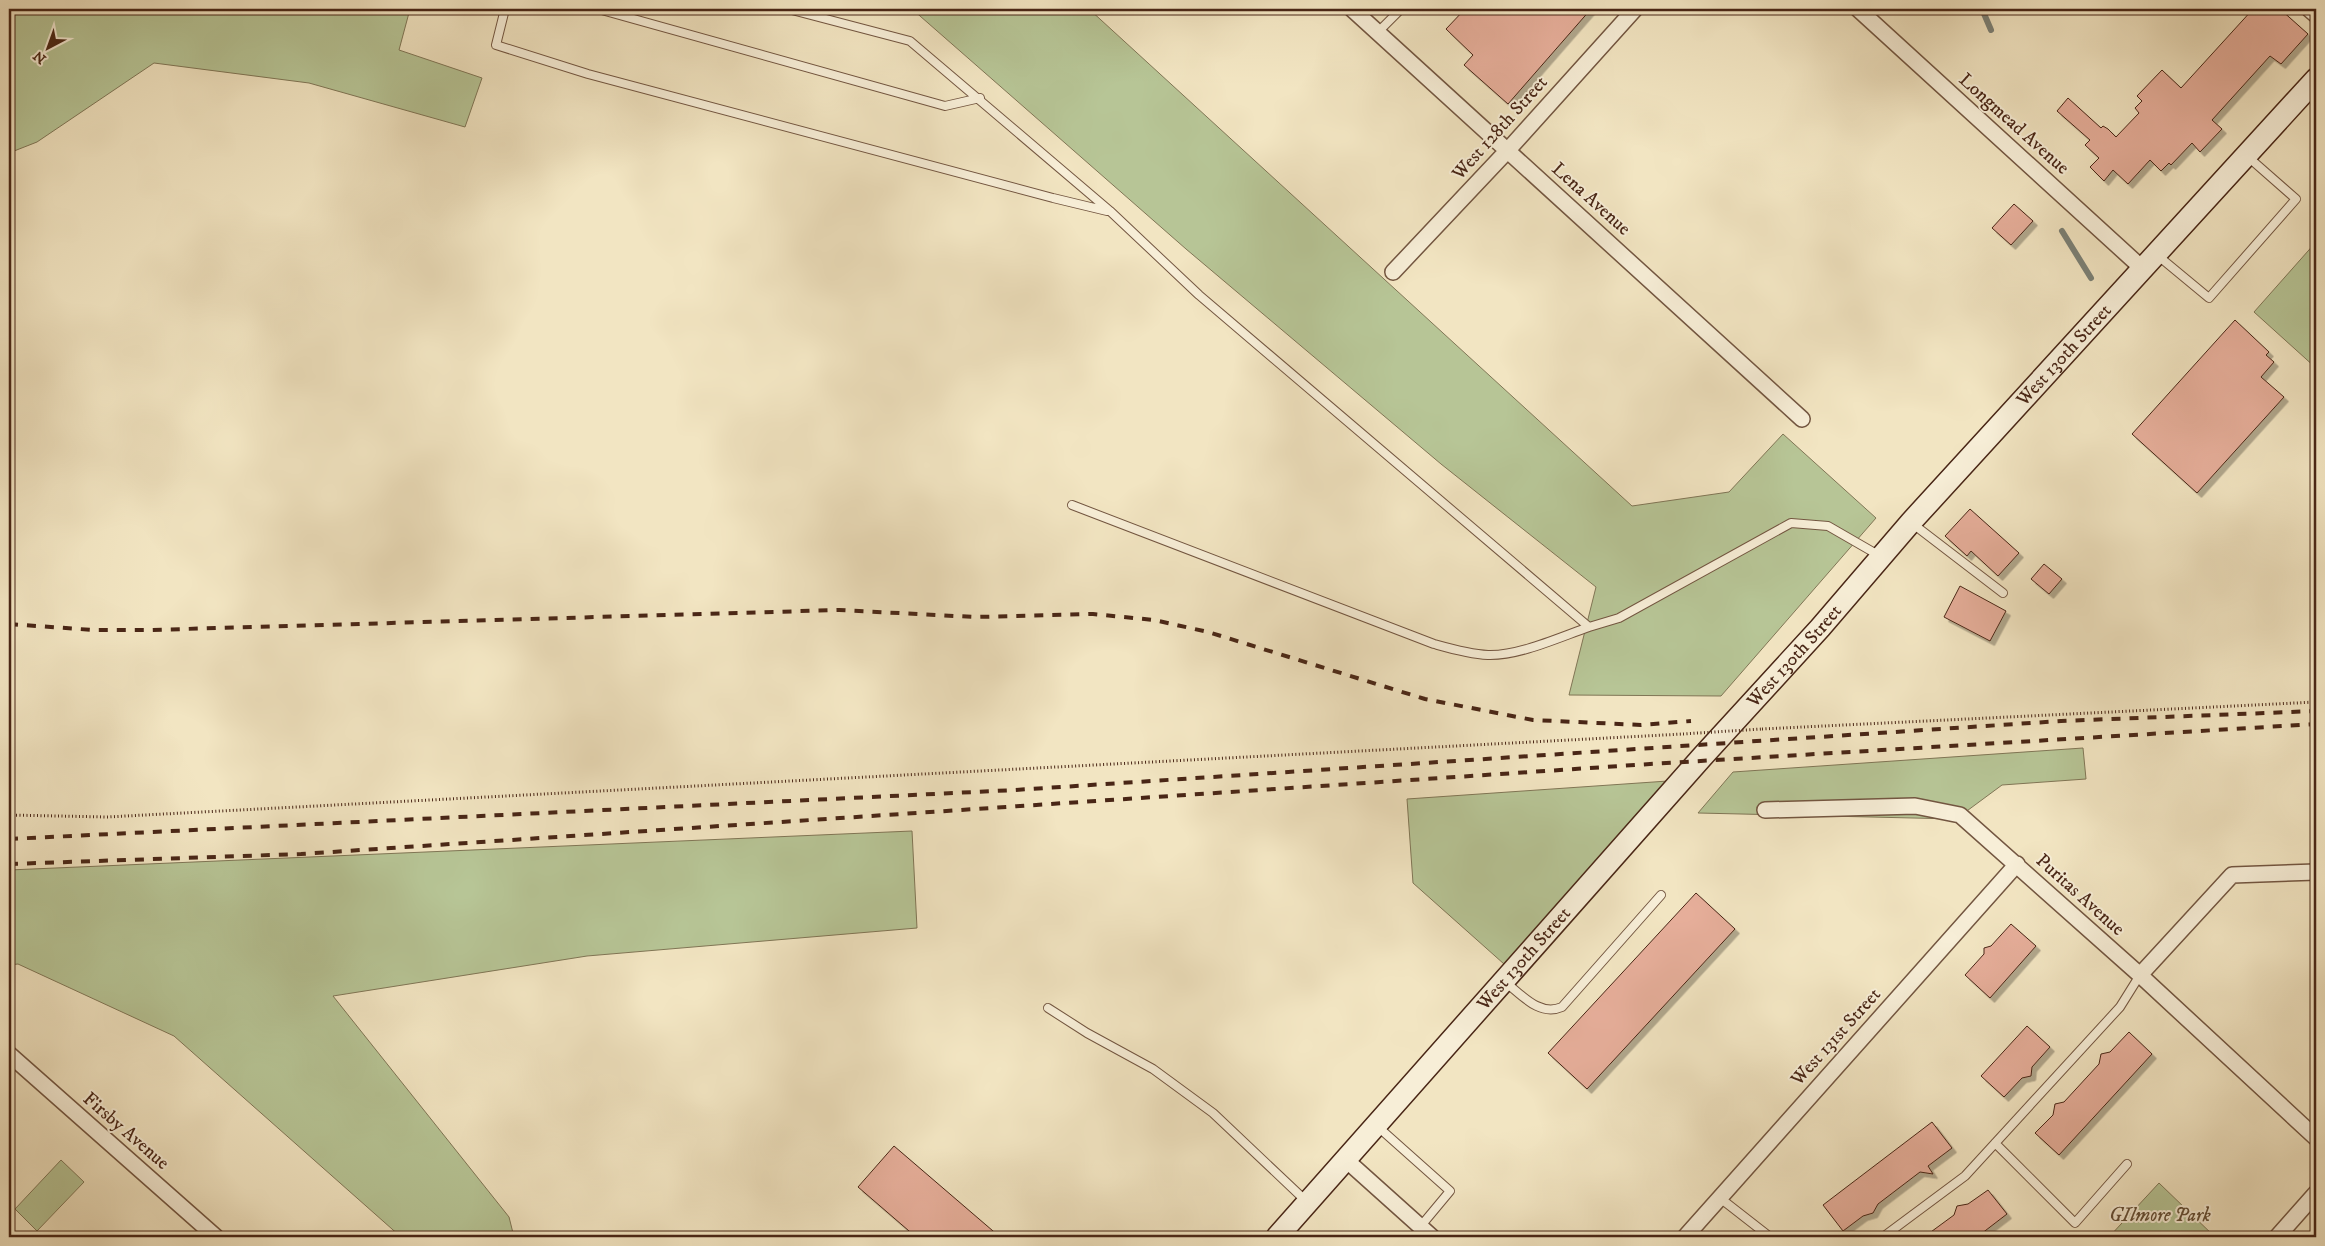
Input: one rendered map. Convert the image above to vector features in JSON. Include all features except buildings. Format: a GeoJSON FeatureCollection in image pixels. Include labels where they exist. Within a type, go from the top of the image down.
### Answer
{"type":"FeatureCollection","features":[{"type":"Feature","properties":{"kind":"main road","name":"West 130th Street"},"geometry":{"type":"LineString","coordinates":[[1277,1237],[1882,557],[1911,522],[2316,79]]}},
{"type":"Feature","properties":{"kind":"street","name":"Lena Avenue"},"geometry":{"type":"LineString","coordinates":[[1352,9],[1802,419]]}},
{"type":"Feature","properties":{"kind":"street","name":"West 128th Street"},"geometry":{"type":"LineString","coordinates":[[1393,272],[1508,150],[1635,9]]}},
{"type":"Feature","properties":{"kind":"street","name":"Longmead Avenue"},"geometry":{"type":"LineString","coordinates":[[1858,9],[2150,262]]}},
{"type":"Feature","properties":{"kind":"street"},"geometry":{"type":"LineString","coordinates":[[2309,9],[2316,15]]}},
{"type":"Feature","properties":{"kind":"street","name":"Puritas Avenue"},"geometry":{"type":"LineString","coordinates":[[1765,810],[1915,806],[1960,815],[2140,975],[2316,1138]]}},
{"type":"Feature","properties":{"kind":"street","name":"West 131st Street"},"geometry":{"type":"LineString","coordinates":[[1685,1237],[2017,864]]}},
{"type":"Feature","properties":{"kind":"street"},"geometry":{"type":"LineString","coordinates":[[2140,975],[2232,875],[2316,872]]}},
{"type":"Feature","properties":{"kind":"street","name":"Firsby Avenue"},"geometry":{"type":"LineString","coordinates":[[9,1054],[216,1237]]}},
{"type":"Feature","properties":{"kind":"street"},"geometry":{"type":"LineString","coordinates":[[1346,1159],[1426,1232]]}},
{"type":"Feature","properties":{"kind":"street"},"geometry":{"type":"LineString","coordinates":[[2277,1237],[2316,1193]]}},
{"type":"Feature","properties":{"kind":"lane"},"geometry":{"type":"LineString","coordinates":[[505,9],[496,45],[597,77],[1053,198],[1110,211]]}},
{"type":"Feature","properties":{"kind":"lane"},"geometry":{"type":"LineString","coordinates":[[598,9],[945,106],[980,98]]}},
{"type":"Feature","properties":{"kind":"lane"},"geometry":{"type":"LineString","coordinates":[[788,9],[910,41],[980,98],[1110,211],[1199,295],[1589,627]]}},
{"type":"Feature","properties":{"kind":"lane"},"geometry":{"type":"LineString","coordinates":[[1378,32],[1401,9]]}},
{"type":"Feature","properties":{"kind":"lane"},"geometry":{"type":"LineString","coordinates":[[2150,262],[2209,298],[2296,199],[2247,156]]}},
{"type":"Feature","properties":{"kind":"lane"},"geometry":{"type":"LineString","coordinates":[[1072,504],[1434,644],[1459,652],[1490,655],[1525,649],[1619,618],[1791,523],[1828,526],[1882,557]]}},
{"type":"Feature","properties":{"kind":"lane"},"geometry":{"type":"LineString","coordinates":[[1911,522],[2002,594]]}},
{"type":"Feature","properties":{"kind":"lane"},"geometry":{"type":"LineString","coordinates":[[1504,980],[1536,1007],[1554,1011],[1562,1007],[1661,895]]}},
{"type":"Feature","properties":{"kind":"lane"},"geometry":{"type":"LineString","coordinates":[[1883,1237],[1965,1176],[2120,1008],[2140,975]]}},
{"type":"Feature","properties":{"kind":"lane"},"geometry":{"type":"LineString","coordinates":[[1048,1008],[1087,1034],[1153,1069],[1213,1113],[1307,1202]]}},
{"type":"Feature","properties":{"kind":"lane"},"geometry":{"type":"LineString","coordinates":[[1376,1125],[1450,1191],[1426,1232]]}},
{"type":"Feature","properties":{"kind":"lane"},"geometry":{"type":"LineString","coordinates":[[1995,1143],[2076,1223],[2127,1164]]}},
{"type":"Feature","properties":{"kind":"lane"},"geometry":{"type":"LineString","coordinates":[[1720,1198],[1770,1237]]}},
{"type":"Feature","properties":{"kind":"path"},"geometry":{"type":"LineString","coordinates":[[9,815],[107,817],[1762,729],[2316,702]]}},
{"type":"Feature","properties":{"kind":"green space"},"geometry":{"type":"Polygon","coordinates":[[[9,9],[410,9],[399,50],[482,78],[465,127],[309,83],[154,63],[37,142],[9,153],[9,9]]]}},
{"type":"Feature","properties":{"kind":"green space"},"geometry":{"type":"Polygon","coordinates":[[[912,9],[1089,9],[1632,506],[1729,492],[1783,434],[1876,518],[1721,696],[1569,695],[1596,587],[1441,464],[1186,249],[912,9]]]}},
{"type":"Feature","properties":{"kind":"green space"},"geometry":{"type":"Polygon","coordinates":[[[2316,242],[2316,368],[2254,312],[2316,242]]]}},
{"type":"Feature","properties":{"kind":"green space"},"geometry":{"type":"Polygon","coordinates":[[[2083,748],[2086,779],[2002,785],[1956,819],[1698,813],[1733,772],[2083,748]]]}},
{"type":"Feature","properties":{"kind":"green space"},"geometry":{"type":"Polygon","coordinates":[[[1668,781],[1504,964],[1413,883],[1407,799],[1668,781]]]}},
{"type":"Feature","properties":{"kind":"green space"},"geometry":{"type":"Polygon","coordinates":[[[912,831],[917,928],[587,956],[333,996],[509,1217],[514,1237],[401,1237],[174,1036],[18,964],[9,965],[9,870],[912,831]]]}},
{"type":"Feature","properties":{"kind":"green space"},"geometry":{"type":"Polygon","coordinates":[[[61,1160],[84,1182],[37,1231],[15,1209],[61,1160]]]}},
{"type":"Feature","properties":{"kind":"green space","name":"GIlmore Park"},"geometry":{"type":"Polygon","coordinates":[[[2159,1183],[2215,1237],[2109,1237],[2159,1183]]]}},
{"type":"Feature","properties":{"kind":"waterway"},"geometry":{"type":"LineString","coordinates":[[1982,9],[1991,30]]}},
{"type":"Feature","properties":{"kind":"waterway"},"geometry":{"type":"LineString","coordinates":[[2062,231],[2091,278]]}},
{"type":"Feature","properties":{"kind":"railway"},"geometry":{"type":"LineString","coordinates":[[9,624],[93,630],[150,630],[839,610],[975,617],[1093,614],[1154,620],[1208,632],[1425,699],[1533,720],[1641,725],[1691,721]]}},
{"type":"Feature","properties":{"kind":"railway"},"geometry":{"type":"LineString","coordinates":[[9,839],[1015,790],[2061,721],[2316,711]]}},
{"type":"Feature","properties":{"kind":"railway"},"geometry":{"type":"LineString","coordinates":[[9,864],[301,854],[1650,764],[2316,724]]}}]}
